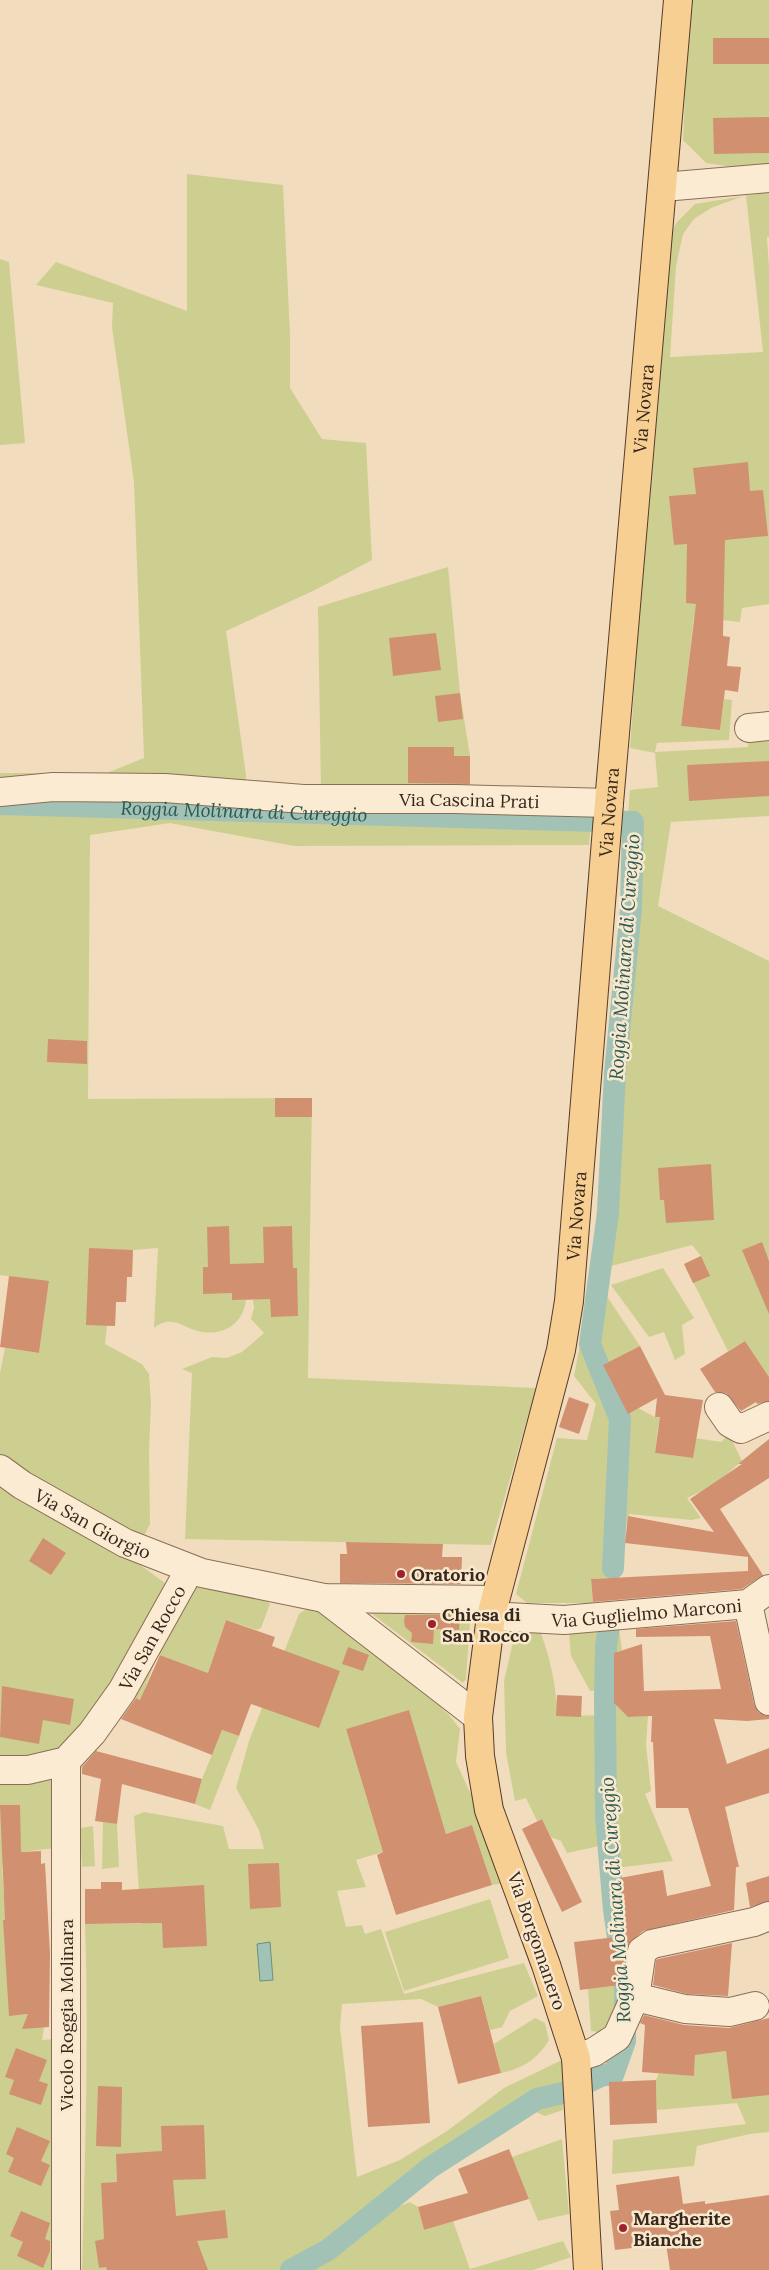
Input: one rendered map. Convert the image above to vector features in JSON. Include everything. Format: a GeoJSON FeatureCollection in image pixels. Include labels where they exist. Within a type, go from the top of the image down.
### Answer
{"type":"FeatureCollection","features":[{"type":"Feature","properties":{"kind":"main road","name":"Via Novara"},"geometry":{"type":"LineString","coordinates":[[493,1608],[560,1350],[569,1302],[608,815],[678,0]]}},
{"type":"Feature","properties":{"kind":"main road","name":"Via Borgomanero"},"geometry":{"type":"LineString","coordinates":[[493,1608],[478,1717],[480,1756],[489,1810],[546,1965],[577,2075],[588,2270]]}},
{"type":"Feature","properties":{"kind":"street"},"geometry":{"type":"LineString","coordinates":[[662,187],[769,178]]}},
{"type":"Feature","properties":{"kind":"street","name":"Via Cascina Prati"},"geometry":{"type":"LineString","coordinates":[[0,792],[53,787],[165,788],[303,799],[455,799],[608,815]]}},
{"type":"Feature","properties":{"kind":"street"},"geometry":{"type":"LineString","coordinates":[[719,1407],[730,1423],[741,1429],[769,1416]]}},
{"type":"Feature","properties":{"kind":"street","name":"Via San Giorgio"},"geometry":{"type":"LineString","coordinates":[[0,1469],[22,1485],[125,1543],[190,1569]]}},
{"type":"Feature","properties":{"kind":"street","name":"Via San Rocco"},"geometry":{"type":"LineString","coordinates":[[66,1761],[92,1733],[122,1691],[190,1569],[202,1574],[324,1598],[493,1608]]}},
{"type":"Feature","properties":{"kind":"street"},"geometry":{"type":"LineString","coordinates":[[758,1596],[769,1701]]}},
{"type":"Feature","properties":{"kind":"street","name":"Via Guglielmo Marconi"},"geometry":{"type":"LineString","coordinates":[[493,1608],[564,1620],[758,1596]]}},
{"type":"Feature","properties":{"kind":"street","name":"Via San Rocco"},"geometry":{"type":"LineString","coordinates":[[324,1598],[478,1717]]}},
{"type":"Feature","properties":{"kind":"street"},"geometry":{"type":"LineString","coordinates":[[0,1770],[28,1770],[66,1761]]}},
{"type":"Feature","properties":{"kind":"street","name":"Vicolo Roggia Molinara"},"geometry":{"type":"LineString","coordinates":[[66,1761],[66,2270]]}},
{"type":"Feature","properties":{"kind":"street"},"geometry":{"type":"LineString","coordinates":[[577,2075],[594,2052],[617,2037],[628,2012],[642,1952],[652,1944],[754,1922],[769,1916]]}},
{"type":"Feature","properties":{"kind":"street"},"geometry":{"type":"LineString","coordinates":[[628,2012],[694,2009],[730,2012],[755,2006]]}},
{"type":"Feature","properties":{"kind":"green space"},"geometry":{"type":"Polygon","coordinates":[[[689,0],[769,0],[769,167],[732,167],[706,163],[683,140],[689,0]]]}},
{"type":"Feature","properties":{"kind":"green space"},"geometry":{"type":"Polygon","coordinates":[[[187,174],[283,185],[290,335],[290,388],[322,439],[366,443],[372,560],[315,590],[226,631],[246,775],[245,805],[592,809],[589,845],[294,846],[170,823],[90,835],[88,1099],[312,1098],[308,1378],[536,1388],[491,1545],[185,1539],[192,1373],[182,1369],[212,1357],[227,1358],[242,1352],[264,1333],[251,1319],[254,1308],[253,1300],[246,1300],[241,1316],[230,1327],[223,1330],[215,1332],[198,1331],[169,1322],[162,1323],[154,1328],[158,1248],[133,1250],[132,1277],[127,1277],[126,1302],[116,1302],[115,1326],[107,1326],[105,1344],[142,1364],[149,1374],[151,1403],[149,1451],[150,1524],[142,1540],[53,1490],[0,1455],[0,1373],[5,1348],[39,1353],[49,1282],[0,1275],[0,773],[49,773],[87,781],[144,758],[134,482],[112,327],[113,303],[36,285],[56,262],[187,311],[187,174]]]}},
{"type":"Feature","properties":{"kind":"green space"},"geometry":{"type":"Polygon","coordinates":[[[769,192],[769,237],[767,237],[769,268],[769,604],[742,608],[740,622],[694,617],[681,726],[720,730],[724,699],[732,700],[729,740],[657,743],[655,752],[748,747],[748,736],[769,735],[769,816],[671,822],[658,906],[769,961],[769,1377],[745,1341],[728,1351],[684,1264],[701,1256],[692,1245],[592,1271],[630,790],[658,787],[655,753],[630,748],[666,245],[676,223],[695,204],[743,196],[711,208],[694,219],[683,234],[676,266],[670,357],[763,352],[746,196],[769,192]]]}},
{"type":"Feature","properties":{"kind":"green space"},"geometry":{"type":"Polygon","coordinates":[[[0,259],[9,262],[25,443],[0,445],[0,259]]]}},
{"type":"Feature","properties":{"kind":"green space"},"geometry":{"type":"Polygon","coordinates":[[[448,567],[460,693],[470,756],[470,790],[321,792],[318,607],[448,567]]]}},
{"type":"Feature","properties":{"kind":"green space"},"geometry":{"type":"Polygon","coordinates":[[[663,1268],[694,1318],[682,1325],[685,1354],[675,1360],[664,1332],[649,1337],[611,1285],[663,1268]]]}},
{"type":"Feature","properties":{"kind":"green space"},"geometry":{"type":"Polygon","coordinates":[[[591,1288],[602,1289],[640,1346],[604,1365],[628,1413],[638,1408],[655,1417],[667,1418],[658,1427],[655,1453],[693,1458],[695,1438],[721,1442],[729,1434],[742,1461],[713,1486],[687,1498],[701,1518],[691,1520],[629,1514],[624,1536],[620,1577],[591,1579],[593,1603],[527,1603],[516,1594],[557,1438],[587,1440],[596,1404],[574,1376],[591,1288]]]}},
{"type":"Feature","properties":{"kind":"green space"},"geometry":{"type":"Polygon","coordinates":[[[0,1476],[121,1551],[165,1583],[111,1683],[83,1723],[59,1751],[29,1759],[0,1760],[0,1476]]]}},
{"type":"Feature","properties":{"kind":"green space"},"geometry":{"type":"Polygon","coordinates":[[[196,1584],[256,1589],[270,1604],[261,1628],[257,1630],[226,1620],[208,1673],[158,1654],[145,1688],[174,1699],[169,1711],[129,1695],[196,1584]]]}},
{"type":"Feature","properties":{"kind":"green space"},"geometry":{"type":"Polygon","coordinates":[[[316,1602],[412,1675],[417,1689],[449,1715],[460,1729],[456,1762],[480,1814],[504,1883],[492,1885],[472,1825],[446,1834],[408,1711],[346,1729],[383,1852],[356,1860],[366,1887],[337,1891],[346,1927],[362,1925],[365,1934],[381,1929],[404,1994],[524,1963],[538,1996],[510,2011],[502,2027],[490,2030],[481,1996],[438,2007],[421,1999],[342,2004],[340,2027],[357,2177],[400,2160],[447,2131],[504,2088],[562,2060],[563,2110],[545,2116],[529,2109],[495,2122],[428,2160],[399,2190],[335,2235],[347,2249],[389,2210],[410,2202],[418,2207],[424,2230],[453,2221],[470,2269],[563,2241],[571,2257],[533,2270],[82,2270],[87,2054],[85,1924],[141,1924],[134,1816],[144,1812],[223,1826],[229,1849],[264,1849],[259,1830],[236,1788],[249,1741],[299,1614],[316,1602]]]}},
{"type":"Feature","properties":{"kind":"green space"},"geometry":{"type":"Polygon","coordinates":[[[363,1607],[471,1608],[466,1679],[463,1683],[363,1607]]]}},
{"type":"Feature","properties":{"kind":"green space"},"geometry":{"type":"Polygon","coordinates":[[[618,1621],[622,1650],[614,1653],[614,1703],[628,1717],[648,1716],[646,1745],[651,1791],[645,1794],[673,1861],[616,1868],[616,1883],[602,1886],[599,1846],[567,1853],[561,1841],[551,1837],[542,1819],[537,1821],[526,1798],[515,1801],[506,1752],[504,1681],[517,1625],[538,1625],[552,1670],[557,1716],[610,1715],[603,1690],[590,1691],[571,1656],[568,1623],[618,1621]]]}},
{"type":"Feature","properties":{"kind":"green space"},"geometry":{"type":"Polygon","coordinates":[[[222,1730],[239,1736],[210,1810],[195,1804],[202,1779],[222,1730]]]}},
{"type":"Feature","properties":{"kind":"green space"},"geometry":{"type":"Polygon","coordinates":[[[59,1774],[56,1848],[20,1852],[21,1864],[2,1866],[4,1898],[25,1897],[10,2015],[32,2014],[44,2027],[42,2040],[55,2039],[56,2270],[0,2270],[0,1775],[59,1774]]]}},
{"type":"Feature","properties":{"kind":"green space"},"geometry":{"type":"Polygon","coordinates":[[[103,1822],[117,1824],[119,1867],[102,1869],[103,1822]]]}},
{"type":"Feature","properties":{"kind":"green space"},"geometry":{"type":"Polygon","coordinates":[[[93,1826],[95,1866],[82,1867],[80,1828],[93,1826]]]}},
{"type":"Feature","properties":{"kind":"green space"},"geometry":{"type":"Polygon","coordinates":[[[490,1899],[509,1958],[404,1991],[385,1932],[490,1899]]]}},
{"type":"Feature","properties":{"kind":"green space"},"geometry":{"type":"Polygon","coordinates":[[[631,1958],[631,1991],[604,2033],[591,2031],[588,1989],[622,1985],[619,1959],[631,1958]]]}},
{"type":"Feature","properties":{"kind":"green space"},"geometry":{"type":"Polygon","coordinates":[[[535,2018],[545,2023],[549,2040],[545,2047],[535,2058],[523,2066],[501,2073],[494,2044],[535,2018]]]}},
{"type":"Feature","properties":{"kind":"green space"},"geometry":{"type":"Polygon","coordinates":[[[769,2047],[769,2132],[750,2134],[697,2146],[694,2166],[612,2174],[613,2140],[746,2124],[737,2103],[657,2110],[656,2080],[659,2073],[694,2076],[695,2052],[701,2054],[769,2047]]]}},
{"type":"Feature","properties":{"kind":"green space"},"geometry":{"type":"Polygon","coordinates":[[[562,2139],[569,2214],[538,2221],[512,2157],[562,2139]]]}},
{"type":"Feature","properties":{"kind":"shaded area"},"geometry":{"type":"Polygon","coordinates":[[[270,1942],[273,1980],[260,1981],[257,1944],[270,1942]]]}},
{"type":"Feature","properties":{"kind":"building"},"geometry":{"type":"Polygon","coordinates":[[[713,38],[769,38],[769,64],[713,64],[713,38]]]}},
{"type":"Feature","properties":{"kind":"building"},"geometry":{"type":"Polygon","coordinates":[[[769,117],[769,153],[714,154],[713,118],[769,117]]]}},
{"type":"Feature","properties":{"kind":"building"},"geometry":{"type":"Polygon","coordinates":[[[748,462],[750,491],[763,490],[768,536],[725,540],[723,636],[730,637],[727,666],[741,667],[738,692],[725,690],[720,730],[681,726],[696,604],[686,603],[687,544],[674,545],[669,496],[696,494],[693,468],[748,462]]]}},
{"type":"Feature","properties":{"kind":"building"},"geometry":{"type":"Polygon","coordinates":[[[436,633],[441,670],[393,676],[389,638],[436,633]]]}},
{"type":"Feature","properties":{"kind":"building"},"geometry":{"type":"Polygon","coordinates":[[[460,693],[463,719],[438,722],[435,696],[460,693]]]}},
{"type":"Feature","properties":{"kind":"building"},"geometry":{"type":"Polygon","coordinates":[[[408,747],[454,747],[454,756],[470,756],[470,784],[408,783],[408,747]]]}},
{"type":"Feature","properties":{"kind":"building"},"geometry":{"type":"Polygon","coordinates":[[[769,761],[769,796],[689,801],[687,765],[769,761]]]}},
{"type":"Feature","properties":{"kind":"building"},"geometry":{"type":"Polygon","coordinates":[[[48,1039],[87,1041],[87,1064],[47,1062],[48,1039]]]}},
{"type":"Feature","properties":{"kind":"building"},"geometry":{"type":"Polygon","coordinates":[[[275,1098],[312,1098],[312,1117],[275,1117],[275,1098]]]}},
{"type":"Feature","properties":{"kind":"building"},"geometry":{"type":"Polygon","coordinates":[[[711,1164],[714,1220],[666,1223],[664,1200],[660,1200],[658,1168],[711,1164]]]}},
{"type":"Feature","properties":{"kind":"building"},"geometry":{"type":"Polygon","coordinates":[[[229,1226],[230,1264],[264,1263],[263,1227],[292,1226],[293,1268],[297,1268],[298,1316],[271,1317],[270,1299],[232,1300],[232,1293],[203,1294],[203,1267],[208,1267],[207,1227],[229,1226]]]}},
{"type":"Feature","properties":{"kind":"building"},"geometry":{"type":"Polygon","coordinates":[[[762,1242],[769,1261],[769,1314],[742,1250],[762,1242]]]}},
{"type":"Feature","properties":{"kind":"building"},"geometry":{"type":"Polygon","coordinates":[[[89,1248],[133,1250],[132,1277],[127,1277],[126,1302],[116,1302],[115,1326],[86,1325],[89,1248]]]}},
{"type":"Feature","properties":{"kind":"building"},"geometry":{"type":"Polygon","coordinates":[[[701,1256],[710,1276],[693,1283],[684,1264],[701,1256]]]}},
{"type":"Feature","properties":{"kind":"building"},"geometry":{"type":"Polygon","coordinates":[[[9,1276],[49,1281],[39,1353],[0,1347],[9,1276]]]}},
{"type":"Feature","properties":{"kind":"building"},"geometry":{"type":"Polygon","coordinates":[[[745,1341],[769,1377],[769,1401],[757,1404],[756,1402],[741,1411],[726,1393],[715,1392],[700,1369],[745,1341]]]}},
{"type":"Feature","properties":{"kind":"building"},"geometry":{"type":"Polygon","coordinates":[[[640,1346],[665,1395],[703,1400],[693,1458],[655,1453],[660,1417],[655,1417],[657,1398],[628,1414],[603,1365],[640,1346]]]}},
{"type":"Feature","properties":{"kind":"building"},"geometry":{"type":"Polygon","coordinates":[[[569,1397],[589,1404],[579,1434],[559,1427],[569,1397]]]}},
{"type":"Feature","properties":{"kind":"building"},"geometry":{"type":"Polygon","coordinates":[[[769,1439],[769,1478],[720,1509],[763,1575],[742,1589],[593,1602],[591,1579],[748,1571],[748,1557],[625,1543],[628,1516],[714,1532],[690,1499],[742,1464],[738,1464],[769,1439]]]}},
{"type":"Feature","properties":{"kind":"building"},"geometry":{"type":"Polygon","coordinates":[[[43,1538],[66,1553],[51,1575],[29,1561],[43,1538]]]}},
{"type":"Feature","properties":{"kind":"building","name":"Oratorio"},"geometry":{"type":"Polygon","coordinates":[[[346,1542],[443,1544],[442,1557],[462,1557],[461,1584],[340,1583],[340,1554],[347,1554],[346,1542]]]}},
{"type":"Feature","properties":{"kind":"building","name":"Chiesa di San Rocco"},"geometry":{"type":"Polygon","coordinates":[[[405,1615],[460,1615],[459,1630],[434,1629],[433,1644],[411,1642],[412,1633],[405,1627],[405,1615]]]}},
{"type":"Feature","properties":{"kind":"building"},"geometry":{"type":"Polygon","coordinates":[[[226,1620],[275,1637],[272,1646],[340,1671],[319,1728],[251,1704],[239,1736],[222,1730],[212,1755],[121,1719],[136,1698],[140,1700],[160,1655],[208,1673],[226,1620]]]}},
{"type":"Feature","properties":{"kind":"building"},"geometry":{"type":"Polygon","coordinates":[[[736,1621],[754,1704],[758,1712],[769,1716],[769,1719],[747,1721],[714,1719],[727,1764],[769,1748],[769,1793],[725,1807],[739,1867],[736,1867],[734,1910],[643,1931],[629,1943],[621,1985],[580,1990],[574,1942],[624,1936],[620,1878],[663,1870],[667,1896],[711,1886],[688,1808],[656,1808],[653,1742],[651,1742],[652,1716],[628,1717],[614,1703],[614,1653],[642,1644],[644,1691],[721,1689],[710,1636],[636,1637],[636,1629],[736,1621]]]}},
{"type":"Feature","properties":{"kind":"building"},"geometry":{"type":"Polygon","coordinates":[[[348,1647],[369,1655],[363,1671],[342,1664],[348,1647]]]}},
{"type":"Feature","properties":{"kind":"building"},"geometry":{"type":"Polygon","coordinates":[[[2,1686],[74,1699],[70,1725],[43,1720],[39,1744],[0,1737],[2,1686]]]}},
{"type":"Feature","properties":{"kind":"building"},"geometry":{"type":"Polygon","coordinates":[[[557,1695],[582,1696],[581,1717],[556,1716],[557,1695]]]}},
{"type":"Feature","properties":{"kind":"building"},"geometry":{"type":"Polygon","coordinates":[[[409,1710],[446,1834],[472,1825],[492,1885],[396,1915],[377,1855],[383,1852],[346,1729],[409,1710]]]}},
{"type":"Feature","properties":{"kind":"building"},"geometry":{"type":"Polygon","coordinates":[[[96,1751],[202,1779],[195,1804],[122,1784],[117,1824],[95,1821],[101,1779],[82,1774],[82,1767],[96,1751]]]}},
{"type":"Feature","properties":{"kind":"building"},"geometry":{"type":"Polygon","coordinates":[[[0,1805],[20,1805],[21,1852],[41,1851],[41,1864],[45,1863],[50,1953],[49,2027],[22,2029],[28,2014],[9,2016],[3,1920],[5,1920],[0,1805]]]}},
{"type":"Feature","properties":{"kind":"building"},"geometry":{"type":"Polygon","coordinates":[[[542,1819],[582,1902],[562,1912],[522,1829],[542,1819]]]}},
{"type":"Feature","properties":{"kind":"building"},"geometry":{"type":"Polygon","coordinates":[[[279,1863],[281,1907],[250,1909],[248,1864],[279,1863]]]}},
{"type":"Feature","properties":{"kind":"building"},"geometry":{"type":"Polygon","coordinates":[[[769,1876],[769,1901],[750,1907],[746,1883],[769,1876]]]}},
{"type":"Feature","properties":{"kind":"building"},"geometry":{"type":"Polygon","coordinates":[[[101,1882],[122,1882],[122,1890],[204,1885],[207,1946],[163,1948],[162,1923],[85,1924],[85,1889],[101,1889],[101,1882]]]}},
{"type":"Feature","properties":{"kind":"building"},"geometry":{"type":"Polygon","coordinates":[[[732,1943],[728,1996],[687,1994],[653,1985],[656,1960],[732,1943]]]}},
{"type":"Feature","properties":{"kind":"building"},"geometry":{"type":"Polygon","coordinates":[[[481,1996],[501,2073],[458,2084],[438,2007],[481,1996]]]}},
{"type":"Feature","properties":{"kind":"building"},"geometry":{"type":"Polygon","coordinates":[[[644,2015],[684,2025],[729,2028],[769,2018],[769,2095],[732,2099],[726,2051],[695,2055],[694,2076],[642,2072],[645,2025],[640,2023],[644,2015]]]}},
{"type":"Feature","properties":{"kind":"building"},"geometry":{"type":"Polygon","coordinates":[[[423,2022],[430,2123],[368,2127],[361,2026],[423,2022]]]}},
{"type":"Feature","properties":{"kind":"building"},"geometry":{"type":"Polygon","coordinates":[[[16,2048],[47,2060],[39,2081],[48,2084],[41,2105],[9,2094],[14,2080],[5,2077],[16,2048]]]}},
{"type":"Feature","properties":{"kind":"building"},"geometry":{"type":"Polygon","coordinates":[[[656,2080],[657,2123],[610,2125],[609,2082],[656,2080]]]}},
{"type":"Feature","properties":{"kind":"building"},"geometry":{"type":"Polygon","coordinates":[[[98,2086],[122,2087],[121,2147],[96,2146],[98,2086]]]}},
{"type":"Feature","properties":{"kind":"building"},"geometry":{"type":"Polygon","coordinates":[[[204,2125],[206,2179],[173,2180],[176,2216],[225,2210],[228,2238],[197,2241],[208,2270],[107,2270],[106,2267],[99,2268],[95,2241],[104,2239],[101,2183],[117,2182],[116,2154],[162,2151],[161,2126],[204,2125]]]}},
{"type":"Feature","properties":{"kind":"building"},"geometry":{"type":"Polygon","coordinates":[[[17,2127],[50,2141],[41,2161],[50,2165],[41,2186],[8,2172],[14,2158],[6,2154],[17,2127]]]}},
{"type":"Feature","properties":{"kind":"building"},"geometry":{"type":"Polygon","coordinates":[[[509,2149],[529,2199],[424,2230],[418,2207],[468,2193],[458,2169],[509,2149]]]}},
{"type":"Feature","properties":{"kind":"building"},"geometry":{"type":"Polygon","coordinates":[[[679,2176],[683,2204],[705,2201],[705,2204],[769,2195],[769,2270],[670,2270],[666,2244],[615,2250],[610,2211],[619,2210],[616,2185],[679,2176]]]}},
{"type":"Feature","properties":{"kind":"building"},"geometry":{"type":"Polygon","coordinates":[[[21,2211],[50,2223],[45,2239],[50,2241],[50,2251],[43,2268],[17,2256],[23,2242],[10,2236],[21,2211]]]}},
{"type":"Feature","properties":{"kind":"waterway","name":"Roggia Molinara di Cureggio"},"geometry":{"type":"LineString","coordinates":[[0,804],[633,822],[631,909],[615,1073],[608,1213],[590,1344],[620,1419],[613,1568]]}},
{"type":"Feature","properties":{"kind":"waterway","name":"Roggia Molinara di Cureggio"},"geometry":{"type":"LineString","coordinates":[[291,2270],[328,2250],[431,2167],[537,2099],[567,2092],[603,2075],[613,2075],[625,2041],[625,1987],[614,1910],[606,1817],[606,1646],[611,1612]]}},
{"type":"Feature","properties":{"kind":"place","name":"Oratorio"},"geometry":{"type":"Point","coordinates":[401,1574]}},
{"type":"Feature","properties":{"kind":"place","name":"Chiesa di San Rocco"},"geometry":{"type":"Point","coordinates":[432,1624]}},
{"type":"Feature","properties":{"kind":"place","name":"Margherite Bianche"},"geometry":{"type":"Point","coordinates":[623,2228]}}]}
